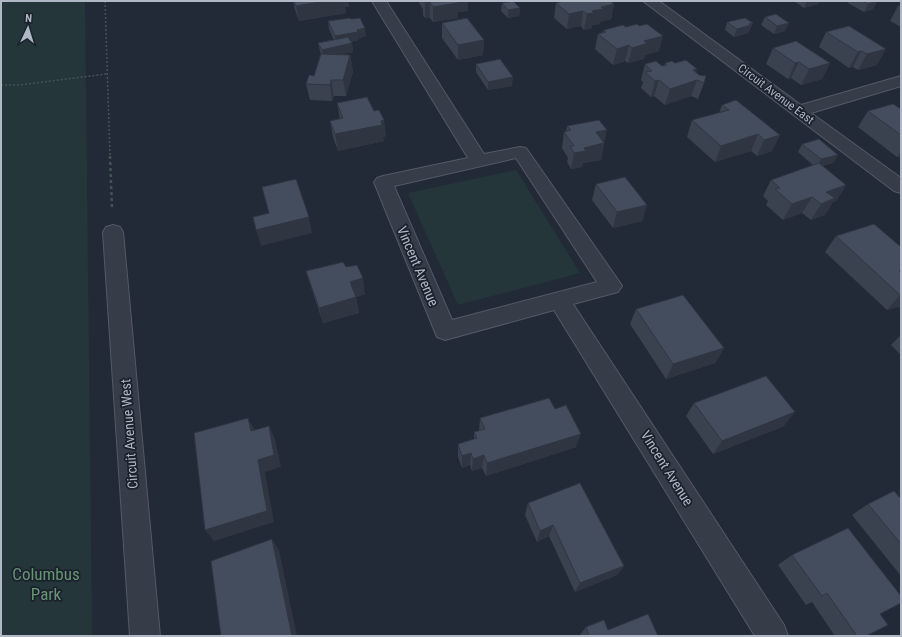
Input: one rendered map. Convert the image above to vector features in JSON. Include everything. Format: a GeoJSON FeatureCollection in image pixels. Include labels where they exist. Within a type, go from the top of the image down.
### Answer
{"type":"FeatureCollection","features":[{"type":"Feature","properties":{"kind":"street"},"geometry":{"type":"LineString","coordinates":[[379,1],[479,161]]}},
{"type":"Feature","properties":{"kind":"street","name":"Circuit Avenue East"},"geometry":{"type":"LineString","coordinates":[[650,1],[901,187]]}},
{"type":"Feature","properties":{"kind":"street"},"geometry":{"type":"LineString","coordinates":[[799,111],[901,81]]}},
{"type":"Feature","properties":{"kind":"street","name":"Vincent Avenue"},"geometry":{"type":"LineString","coordinates":[[520,152],[611,286],[559,300],[445,331],[383,182],[520,152]]}},
{"type":"Feature","properties":{"kind":"street","name":"Circuit Avenue West"},"geometry":{"type":"LineString","coordinates":[[113,232],[144,636]]}},
{"type":"Feature","properties":{"kind":"street","name":"Vincent Avenue"},"geometry":{"type":"LineString","coordinates":[[559,300],[774,636]]}},
{"type":"Feature","properties":{"kind":"path"},"geometry":{"type":"LineString","coordinates":[[105,1],[113,232]]}},
{"type":"Feature","properties":{"kind":"path"},"geometry":{"type":"LineString","coordinates":[[1,85],[18,85],[108,74]]}},
{"type":"Feature","properties":{"kind":"green space","name":"Columbus Park"},"geometry":{"type":"Polygon","coordinates":[[[1,1],[85,1],[92,636],[1,636],[1,1]]]}},
{"type":"Feature","properties":{"kind":"green space"},"geometry":{"type":"Polygon","coordinates":[[[516,170],[580,273],[458,305],[408,193],[516,170]]]}},
{"type":"Feature","properties":{"kind":"building"},"geometry":{"type":"Polygon","coordinates":[[[294,1],[326,1],[296,6],[294,1]]]}},
{"type":"Feature","properties":{"kind":"building"},"geometry":{"type":"Polygon","coordinates":[[[423,1],[457,1],[458,3],[433,7],[430,2],[425,3],[423,1]]]}},
{"type":"Feature","properties":{"kind":"building"},"geometry":{"type":"Polygon","coordinates":[[[513,1],[520,8],[508,10],[502,3],[513,1]]]}},
{"type":"Feature","properties":{"kind":"building"},"geometry":{"type":"Polygon","coordinates":[[[564,1],[610,1],[614,4],[601,7],[603,9],[592,11],[594,13],[587,14],[583,11],[569,14],[556,3],[564,1]]]}},
{"type":"Feature","properties":{"kind":"building"},"geometry":{"type":"Polygon","coordinates":[[[862,1],[877,1],[868,4],[862,1]]]}},
{"type":"Feature","properties":{"kind":"building"},"geometry":{"type":"Polygon","coordinates":[[[776,14],[789,23],[777,26],[765,17],[776,14]]]}},
{"type":"Feature","properties":{"kind":"building"},"geometry":{"type":"Polygon","coordinates":[[[360,18],[365,28],[357,30],[358,32],[335,36],[328,21],[360,18]]]}},
{"type":"Feature","properties":{"kind":"building"},"geometry":{"type":"Polygon","coordinates":[[[467,18],[484,40],[458,45],[442,23],[467,18]]]}},
{"type":"Feature","properties":{"kind":"building"},"geometry":{"type":"Polygon","coordinates":[[[745,18],[753,23],[737,29],[727,22],[745,18]]]}},
{"type":"Feature","properties":{"kind":"building"},"geometry":{"type":"Polygon","coordinates":[[[637,24],[639,26],[647,24],[663,36],[644,41],[648,43],[632,48],[629,45],[617,49],[598,34],[606,32],[604,30],[623,25],[626,27],[637,24]]]}},
{"type":"Feature","properties":{"kind":"building"},"geometry":{"type":"Polygon","coordinates":[[[849,26],[886,49],[867,54],[861,51],[858,52],[826,32],[849,26]]]}},
{"type":"Feature","properties":{"kind":"building"},"geometry":{"type":"Polygon","coordinates":[[[348,37],[352,43],[322,50],[318,43],[348,37]]]}},
{"type":"Feature","properties":{"kind":"building"},"geometry":{"type":"Polygon","coordinates":[[[796,41],[830,63],[809,69],[799,62],[795,63],[773,48],[796,41]]]}},
{"type":"Feature","properties":{"kind":"building"},"geometry":{"type":"Polygon","coordinates":[[[321,54],[350,55],[343,80],[331,80],[330,85],[306,84],[309,75],[314,76],[321,54]]]}},
{"type":"Feature","properties":{"kind":"building"},"geometry":{"type":"Polygon","coordinates":[[[500,59],[513,77],[488,82],[476,64],[500,59]]]}},
{"type":"Feature","properties":{"kind":"building"},"geometry":{"type":"Polygon","coordinates":[[[686,60],[697,69],[693,70],[699,75],[706,76],[704,83],[697,80],[670,89],[659,80],[655,81],[645,72],[652,71],[645,64],[656,61],[662,66],[667,65],[665,63],[672,61],[675,63],[686,60]]]}},
{"type":"Feature","properties":{"kind":"building"},"geometry":{"type":"Polygon","coordinates":[[[367,97],[374,111],[379,110],[384,120],[381,121],[382,125],[335,134],[330,121],[343,118],[337,103],[367,97]]]}},
{"type":"Feature","properties":{"kind":"building"},"geometry":{"type":"Polygon","coordinates":[[[736,100],[780,135],[764,140],[758,134],[721,146],[692,120],[729,110],[722,105],[736,100]]]}},
{"type":"Feature","properties":{"kind":"building"},"geometry":{"type":"Polygon","coordinates":[[[893,104],[901,109],[901,135],[868,111],[893,104]]]}},
{"type":"Feature","properties":{"kind":"building"},"geometry":{"type":"Polygon","coordinates":[[[599,120],[607,130],[596,132],[604,143],[584,148],[586,151],[574,153],[570,146],[574,146],[564,132],[571,130],[567,126],[599,120]]]}},
{"type":"Feature","properties":{"kind":"building"},"geometry":{"type":"Polygon","coordinates":[[[819,139],[838,155],[821,159],[802,144],[819,139]]]}},
{"type":"Feature","properties":{"kind":"building"},"geometry":{"type":"Polygon","coordinates":[[[819,163],[846,185],[826,192],[835,198],[821,204],[812,197],[792,204],[775,189],[780,188],[771,180],[819,163]]]}},
{"type":"Feature","properties":{"kind":"building"},"geometry":{"type":"Polygon","coordinates":[[[625,177],[647,205],[617,212],[596,184],[625,177]]]}},
{"type":"Feature","properties":{"kind":"building"},"geometry":{"type":"Polygon","coordinates":[[[296,179],[309,217],[256,230],[253,217],[269,213],[262,187],[296,179]]]}},
{"type":"Feature","properties":{"kind":"building"},"geometry":{"type":"Polygon","coordinates":[[[874,224],[901,247],[901,270],[899,271],[901,273],[900,295],[836,236],[874,224]]]}},
{"type":"Feature","properties":{"kind":"building"},"geometry":{"type":"Polygon","coordinates":[[[343,262],[346,267],[357,265],[363,278],[350,282],[356,297],[319,308],[306,271],[343,262]]]}},
{"type":"Feature","properties":{"kind":"building"},"geometry":{"type":"Polygon","coordinates":[[[683,295],[724,348],[673,364],[636,309],[683,295]]]}},
{"type":"Feature","properties":{"kind":"building"},"geometry":{"type":"Polygon","coordinates":[[[766,376],[795,412],[722,441],[694,403],[766,376]]]}},
{"type":"Feature","properties":{"kind":"building"},"geometry":{"type":"Polygon","coordinates":[[[549,398],[555,409],[566,405],[581,434],[487,463],[484,455],[473,459],[471,453],[462,456],[458,444],[477,438],[474,432],[485,429],[480,418],[549,398]]]}},
{"type":"Feature","properties":{"kind":"building"},"geometry":{"type":"Polygon","coordinates":[[[248,418],[251,431],[269,426],[274,455],[258,460],[267,511],[205,530],[194,433],[248,418]]]}},
{"type":"Feature","properties":{"kind":"building"},"geometry":{"type":"Polygon","coordinates":[[[580,483],[624,566],[580,583],[553,525],[540,531],[528,503],[580,483]]]}},
{"type":"Feature","properties":{"kind":"building"},"geometry":{"type":"Polygon","coordinates":[[[894,491],[901,499],[901,544],[868,504],[894,491]]]}},
{"type":"Feature","properties":{"kind":"building"},"geometry":{"type":"Polygon","coordinates":[[[848,528],[901,596],[901,603],[880,614],[888,625],[866,636],[857,636],[827,593],[822,596],[792,555],[848,528]]]}},
{"type":"Feature","properties":{"kind":"building"},"geometry":{"type":"Polygon","coordinates":[[[272,539],[292,636],[221,636],[211,561],[272,539]]]}},
{"type":"Feature","properties":{"kind":"building"},"geometry":{"type":"Polygon","coordinates":[[[648,614],[658,636],[589,636],[586,627],[604,620],[608,630],[648,614]]]}}]}
